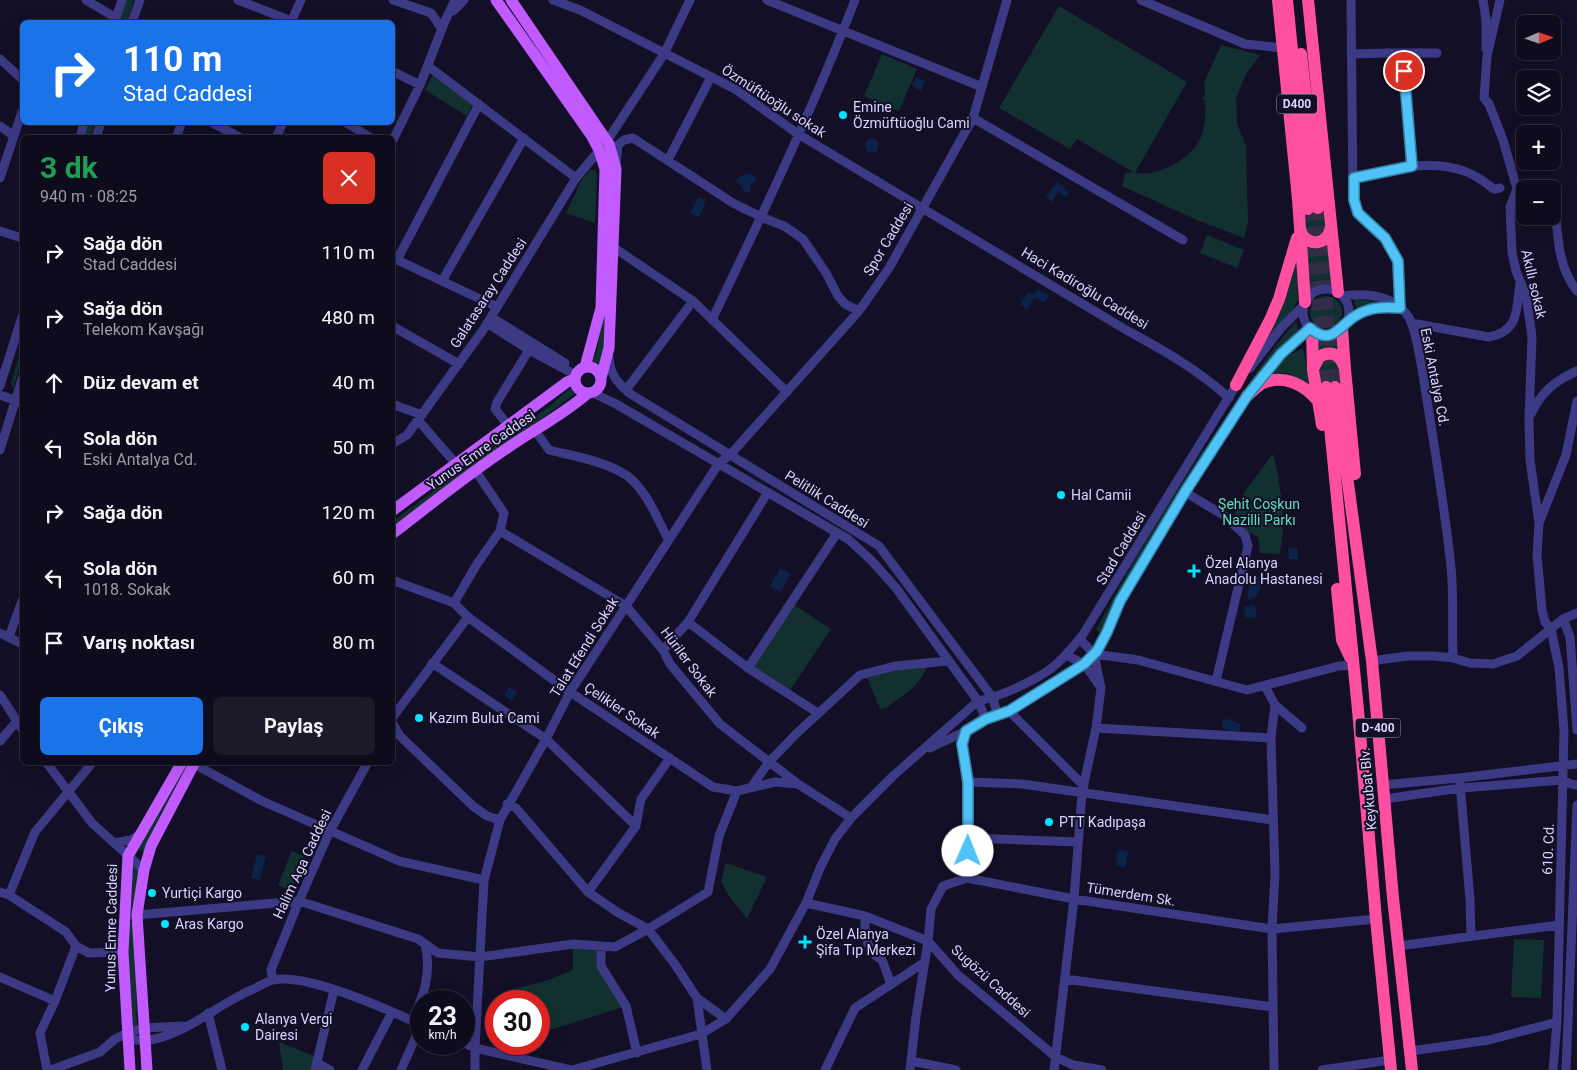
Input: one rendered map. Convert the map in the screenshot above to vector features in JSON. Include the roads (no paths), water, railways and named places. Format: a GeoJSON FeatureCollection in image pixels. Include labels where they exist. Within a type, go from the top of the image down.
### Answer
{"type":"FeatureCollection","features":[{"type":"Feature","properties":{"kind":"highway"},"geometry":{"type":"LineString","coordinates":[[1278,0],[1300,229],[1304,304]]}},
{"type":"Feature","properties":{"kind":"highway","name":"D400"},"geometry":{"type":"LineString","coordinates":[[1287,0],[1313,208],[1295,0]]}},
{"type":"Feature","properties":{"kind":"highway"},"geometry":{"type":"LineString","coordinates":[[1308,0],[1331,227],[1340,294]]}},
{"type":"Feature","properties":{"kind":"highway"},"geometry":{"type":"LineString","coordinates":[[1300,229],[1303,237],[1316,243],[1321,242],[1328,236],[1331,227]]}},
{"type":"Feature","properties":{"kind":"highway"},"geometry":{"type":"LineString","coordinates":[[1236,385],[1279,299],[1300,229]]}},
{"type":"Feature","properties":{"kind":"highway"},"geometry":{"type":"LineString","coordinates":[[1343,327],[1353,452],[1370,590],[1373,637],[1372,661]]}},
{"type":"Feature","properties":{"kind":"highway"},"geometry":{"type":"LineString","coordinates":[[1311,330],[1313,370],[1319,402],[1331,509],[1342,640],[1354,665]]}},
{"type":"Feature","properties":{"kind":"highway"},"geometry":{"type":"LineString","coordinates":[[1313,370],[1319,357],[1328,353],[1341,359],[1345,369]]}},
{"type":"Feature","properties":{"kind":"highway"},"geometry":{"type":"LineString","coordinates":[[1247,396],[1262,384],[1285,380],[1309,390],[1319,402]]}},
{"type":"Feature","properties":{"kind":"highway","name":"Keykubat Blv."},"geometry":{"type":"LineString","coordinates":[[1391,1065],[1376,919],[1331,387],[1372,661],[1382,785],[1412,1070]]}},
{"type":"Feature","properties":{"kind":"main road"},"geometry":{"type":"LineString","coordinates":[[496,0],[585,127],[603,146],[606,169],[601,308],[579,373],[577,388],[580,391],[591,393],[601,385],[609,348],[616,169],[603,146],[513,0]]}},
{"type":"Feature","properties":{"kind":"main road"},"geometry":{"type":"LineString","coordinates":[[579,373],[590,366],[598,370],[601,378]]}},
{"type":"Feature","properties":{"kind":"main road","name":"Yunus Emre Caddesi"},"geometry":{"type":"LineString","coordinates":[[395,509],[579,373]]}},
{"type":"Feature","properties":{"kind":"main road","name":"Yunus Emre Caddesi"},"geometry":{"type":"LineString","coordinates":[[395,532],[475,470],[534,429],[574,406],[591,393]]}},
{"type":"Feature","properties":{"kind":"main road","name":"Yunus Emre Caddesi"},"geometry":{"type":"LineString","coordinates":[[130,1070],[123,952],[128,856],[180,765]]}},
{"type":"Feature","properties":{"kind":"main road","name":"Yunus Emre Caddesi"},"geometry":{"type":"LineString","coordinates":[[147,1070],[137,915],[144,870],[151,846],[193,765]]}},
{"type":"Feature","properties":{"kind":"street"},"geometry":{"type":"LineString","coordinates":[[86,0],[116,20],[122,0]]}},
{"type":"Feature","properties":{"kind":"street"},"geometry":{"type":"LineString","coordinates":[[133,20],[140,0]]}},
{"type":"Feature","properties":{"kind":"street"},"geometry":{"type":"LineString","coordinates":[[238,0],[287,20]]}},
{"type":"Feature","properties":{"kind":"street"},"geometry":{"type":"LineString","coordinates":[[293,20],[302,0]]}},
{"type":"Feature","properties":{"kind":"street"},"geometry":{"type":"LineString","coordinates":[[393,0],[431,13],[443,25]]}},
{"type":"Feature","properties":{"kind":"street"},"geometry":{"type":"LineString","coordinates":[[395,136],[420,85],[443,25],[455,0]]}},
{"type":"Feature","properties":{"kind":"street"},"geometry":{"type":"LineString","coordinates":[[443,25],[464,0]]}},
{"type":"Feature","properties":{"kind":"street","name":"Özmüftüoğlu sokak"},"geometry":{"type":"LineString","coordinates":[[553,0],[580,10],[735,89],[798,134],[923,207]]}},
{"type":"Feature","properties":{"kind":"street","name":"Galatasaray Caddesi"},"geometry":{"type":"LineString","coordinates":[[395,442],[407,436],[489,320],[576,178],[603,146],[664,54],[690,0]]}},
{"type":"Feature","properties":{"kind":"street"},"geometry":{"type":"LineString","coordinates":[[767,0],[982,87]]}},
{"type":"Feature","properties":{"kind":"street"},"geometry":{"type":"LineString","coordinates":[[712,320],[798,134],[843,31],[854,0]]}},
{"type":"Feature","properties":{"kind":"street","name":"Spor Caddesi"},"geometry":{"type":"LineString","coordinates":[[730,455],[860,311],[889,268],[973,118],[1006,0]]}},
{"type":"Feature","properties":{"kind":"street"},"geometry":{"type":"LineString","coordinates":[[1141,0],[1245,44],[1283,48]]}},
{"type":"Feature","properties":{"kind":"street"},"geometry":{"type":"LineString","coordinates":[[1352,0],[1354,200],[1358,213],[1385,238],[1398,261],[1400,308]]}},
{"type":"Feature","properties":{"kind":"street"},"geometry":{"type":"LineString","coordinates":[[1483,0],[1486,20],[1487,56]]}},
{"type":"Feature","properties":{"kind":"street","name":"Akıllı sokak"},"geometry":{"type":"LineString","coordinates":[[1500,0],[1487,56],[1484,98],[1489,104],[1503,140],[1517,189],[1510,207],[1512,252],[1520,283],[1526,295],[1532,337],[1529,418],[1530,460],[1539,523]]}},
{"type":"Feature","properties":{"kind":"street"},"geometry":{"type":"LineString","coordinates":[[431,13],[450,10]]}},
{"type":"Feature","properties":{"kind":"street"},"geometry":{"type":"LineString","coordinates":[[1352,54],[1387,52],[1406,54],[1437,53]]}},
{"type":"Feature","properties":{"kind":"street"},"geometry":{"type":"LineString","coordinates":[[1406,54],[1404,71],[1412,166]]}},
{"type":"Feature","properties":{"kind":"street"},"geometry":{"type":"LineString","coordinates":[[0,59],[20,77]]}},
{"type":"Feature","properties":{"kind":"street"},"geometry":{"type":"LineString","coordinates":[[428,66],[576,178]]}},
{"type":"Feature","properties":{"kind":"street"},"geometry":{"type":"LineString","coordinates":[[395,72],[420,85]]}},
{"type":"Feature","properties":{"kind":"street"},"geometry":{"type":"LineString","coordinates":[[668,160],[711,77]]}},
{"type":"Feature","properties":{"kind":"street"},"geometry":{"type":"LineString","coordinates":[[480,104],[395,259],[497,307]]}},
{"type":"Feature","properties":{"kind":"street"},"geometry":{"type":"LineString","coordinates":[[0,178],[20,118]]}},
{"type":"Feature","properties":{"kind":"street"},"geometry":{"type":"LineString","coordinates":[[973,118],[1183,240]]}},
{"type":"Feature","properties":{"kind":"street"},"geometry":{"type":"LineString","coordinates":[[217,125],[235,135]]}},
{"type":"Feature","properties":{"kind":"street"},"geometry":{"type":"LineString","coordinates":[[350,125],[366,135]]}},
{"type":"Feature","properties":{"kind":"street"},"geometry":{"type":"LineString","coordinates":[[0,126],[14,136]]}},
{"type":"Feature","properties":{"kind":"street"},"geometry":{"type":"LineString","coordinates":[[442,281],[524,138]]}},
{"type":"Feature","properties":{"kind":"street"},"geometry":{"type":"LineString","coordinates":[[616,169],[618,145],[624,140],[633,138],[733,203],[784,226],[803,239],[826,272],[838,296],[845,304],[860,311]]}},
{"type":"Feature","properties":{"kind":"street"},"geometry":{"type":"LineString","coordinates":[[1354,178],[1412,166],[1436,166],[1461,170],[1494,189],[1500,188]]}},
{"type":"Feature","properties":{"kind":"street","name":"Haci Kadiroğlu Caddesi"},"geometry":{"type":"LineString","coordinates":[[923,207],[1128,331],[1164,350],[1220,389],[1229,398]]}},
{"type":"Feature","properties":{"kind":"street"},"geometry":{"type":"LineString","coordinates":[[1557,225],[1562,265],[1577,291]]}},
{"type":"Feature","properties":{"kind":"street"},"geometry":{"type":"LineString","coordinates":[[0,230],[20,237]]}},
{"type":"Feature","properties":{"kind":"street"},"geometry":{"type":"LineString","coordinates":[[613,247],[693,301],[786,392]]}},
{"type":"Feature","properties":{"kind":"street"},"geometry":{"type":"LineString","coordinates":[[1411,323],[1489,337],[1500,334],[1509,329],[1513,323],[1520,283]]}},
{"type":"Feature","properties":{"kind":"street"},"geometry":{"type":"LineString","coordinates":[[1319,290],[1332,290],[1340,294],[1385,298],[1400,308],[1373,308],[1355,315],[1337,332],[1324,335],[1311,330],[1304,318],[1304,304],[1313,293],[1319,290]]}},
{"type":"Feature","properties":{"kind":"street"},"geometry":{"type":"LineString","coordinates":[[1340,294],[1349,307],[1349,314],[1343,327]]}},
{"type":"Feature","properties":{"kind":"street"},"geometry":{"type":"LineString","coordinates":[[626,390],[693,301]]}},
{"type":"Feature","properties":{"kind":"street","name":"Stad Caddesi"},"geometry":{"type":"LineString","coordinates":[[806,903],[821,866],[835,840],[851,818],[893,776],[978,702],[993,698],[1049,670],[1080,640],[1236,385],[1281,328],[1304,304]]}},
{"type":"Feature","properties":{"kind":"street","name":"Eski Antalya Cd."},"geometry":{"type":"LineString","coordinates":[[1400,308],[1407,315],[1411,323],[1424,380],[1441,487],[1451,569],[1452,658]]}},
{"type":"Feature","properties":{"kind":"street"},"geometry":{"type":"LineString","coordinates":[[489,320],[579,373]]}},
{"type":"Feature","properties":{"kind":"street"},"geometry":{"type":"LineString","coordinates":[[489,320],[529,350],[579,373]]}},
{"type":"Feature","properties":{"kind":"street"},"geometry":{"type":"LineString","coordinates":[[0,386],[20,323]]}},
{"type":"Feature","properties":{"kind":"street"},"geometry":{"type":"LineString","coordinates":[[395,328],[459,364]]}},
{"type":"Feature","properties":{"kind":"street","name":"Stad Caddesi"},"geometry":{"type":"LineString","coordinates":[[916,756],[986,719],[1009,711],[1084,664],[1094,654],[1107,632],[1120,601],[1185,492],[1247,396],[1281,354],[1311,330]]}},
{"type":"Feature","properties":{"kind":"street","name":"Pelitlik Caddesi"},"geometry":{"type":"LineString","coordinates":[[609,348],[609,368],[618,383],[626,390],[879,546],[993,698],[998,716]]}},
{"type":"Feature","properties":{"kind":"street"},"geometry":{"type":"LineString","coordinates":[[508,425],[495,409],[529,350]]}},
{"type":"Feature","properties":{"kind":"street"},"geometry":{"type":"LineString","coordinates":[[1529,418],[1545,391],[1554,382],[1577,371]]}},
{"type":"Feature","properties":{"kind":"street","name":"Pelitlik Caddesi"},"geometry":{"type":"LineString","coordinates":[[591,393],[616,404],[848,539],[872,561],[896,588],[978,702],[986,719]]}},
{"type":"Feature","properties":{"kind":"street"},"geometry":{"type":"LineString","coordinates":[[0,395],[19,402],[0,450]]}},
{"type":"Feature","properties":{"kind":"street"},"geometry":{"type":"LineString","coordinates":[[1539,523],[1566,455],[1577,401]]}},
{"type":"Feature","properties":{"kind":"street"},"geometry":{"type":"LineString","coordinates":[[395,406],[420,418],[456,464]]}},
{"type":"Feature","properties":{"kind":"street"},"geometry":{"type":"LineString","coordinates":[[534,429],[549,450],[600,463],[626,475],[641,491],[668,538]]}},
{"type":"Feature","properties":{"kind":"street","name":"Talat Efendi Sokak"},"geometry":{"type":"LineString","coordinates":[[475,1048],[484,880],[500,820],[570,692],[668,538],[719,463],[730,455]]}},
{"type":"Feature","properties":{"kind":"street"},"geometry":{"type":"LineString","coordinates":[[454,603],[477,564],[500,531],[504,513],[475,470]]}},
{"type":"Feature","properties":{"kind":"street"},"geometry":{"type":"LineString","coordinates":[[663,650],[688,622],[768,492]]}},
{"type":"Feature","properties":{"kind":"street"},"geometry":{"type":"LineString","coordinates":[[1185,492],[1222,515],[1245,535],[1248,546],[1216,681]]}},
{"type":"Feature","properties":{"kind":"street","name":"610. Cd."},"geometry":{"type":"LineString","coordinates":[[1539,523],[1537,555],[1542,610],[1545,622],[1551,628],[1559,668],[1564,731],[1557,1022],[1553,1070]]}},
{"type":"Feature","properties":{"kind":"street","name":"Hüriler Sokak"},"geometry":{"type":"LineString","coordinates":[[500,531],[626,606],[663,650],[670,664],[720,724],[798,784],[851,818]]}},
{"type":"Feature","properties":{"kind":"street"},"geometry":{"type":"LineString","coordinates":[[748,668],[837,533]]}},
{"type":"Feature","properties":{"kind":"street","name":"Çelikler Sokak"},"geometry":{"type":"LineString","coordinates":[[395,581],[454,603],[468,617],[570,692],[713,787],[737,791],[775,782],[798,784]]}},
{"type":"Feature","properties":{"kind":"street"},"geometry":{"type":"LineString","coordinates":[[9,637],[20,607]]}},
{"type":"Feature","properties":{"kind":"street"},"geometry":{"type":"LineString","coordinates":[[1372,661],[1407,656],[1452,658],[1470,663],[1493,664],[1518,656],[1551,628],[1577,613]]}},
{"type":"Feature","properties":{"kind":"street"},"geometry":{"type":"LineString","coordinates":[[395,714],[468,617]]}},
{"type":"Feature","properties":{"kind":"street"},"geometry":{"type":"LineString","coordinates":[[1563,620],[1570,637],[1574,665],[1577,730]]}},
{"type":"Feature","properties":{"kind":"street"},"geometry":{"type":"LineString","coordinates":[[688,622],[748,668],[818,713]]}},
{"type":"Feature","properties":{"kind":"street"},"geometry":{"type":"LineString","coordinates":[[0,633],[20,643]]}},
{"type":"Feature","properties":{"kind":"street"},"geometry":{"type":"LineString","coordinates":[[1054,1070],[1074,899],[1083,789],[1096,728],[1101,688],[1094,654],[1080,640]]}},
{"type":"Feature","properties":{"kind":"street"},"geometry":{"type":"LineString","coordinates":[[1094,654],[1138,660],[1247,690],[1338,666],[1354,665]]}},
{"type":"Feature","properties":{"kind":"street"},"geometry":{"type":"LineString","coordinates":[[1066,655],[1084,664],[1101,688]]}},
{"type":"Feature","properties":{"kind":"street"},"geometry":{"type":"LineString","coordinates":[[752,786],[769,762],[818,713],[860,675],[895,666],[948,662]]}},
{"type":"Feature","properties":{"kind":"street"},"geometry":{"type":"LineString","coordinates":[[432,663],[546,739],[636,826]]}},
{"type":"Feature","properties":{"kind":"street"},"geometry":{"type":"LineString","coordinates":[[1265,686],[1275,705],[1302,728]]}},
{"type":"Feature","properties":{"kind":"street"},"geometry":{"type":"LineString","coordinates":[[0,695],[20,725],[0,741]]}},
{"type":"Feature","properties":{"kind":"street"},"geometry":{"type":"LineString","coordinates":[[1274,1070],[1272,929],[1275,874],[1271,738],[1275,705]]}},
{"type":"Feature","properties":{"kind":"street"},"geometry":{"type":"LineString","coordinates":[[1009,711],[1083,789]]}},
{"type":"Feature","properties":{"kind":"street"},"geometry":{"type":"LineString","coordinates":[[395,727],[400,736],[473,806],[487,816],[500,820]]}},
{"type":"Feature","properties":{"kind":"street"},"geometry":{"type":"LineString","coordinates":[[1096,728],[1271,738]]}},
{"type":"Feature","properties":{"kind":"street"},"geometry":{"type":"LineString","coordinates":[[966,731],[962,744],[968,782],[967,878]]}},
{"type":"Feature","properties":{"kind":"street"},"geometry":{"type":"LineString","coordinates":[[588,892],[636,826],[641,800],[670,758]]}},
{"type":"Feature","properties":{"kind":"street"},"geometry":{"type":"LineString","coordinates":[[1382,785],[1577,764]]}},
{"type":"Feature","properties":{"kind":"street"},"geometry":{"type":"LineString","coordinates":[[48,765],[92,823],[144,870]]}},
{"type":"Feature","properties":{"kind":"street"},"geometry":{"type":"LineString","coordinates":[[91,765],[35,832],[4,893],[66,932],[76,946],[89,953],[123,952]]}},
{"type":"Feature","properties":{"kind":"street"},"geometry":{"type":"LineString","coordinates":[[198,765],[262,801],[399,861],[484,880]]}},
{"type":"Feature","properties":{"kind":"street","name":"Halim Aga Caddesi"},"geometry":{"type":"LineString","coordinates":[[273,980],[271,970],[299,901],[330,831],[366,765]]}},
{"type":"Feature","properties":{"kind":"street"},"geometry":{"type":"LineString","coordinates":[[1460,778],[1471,935]]}},
{"type":"Feature","properties":{"kind":"street"},"geometry":{"type":"LineString","coordinates":[[1384,799],[1461,788],[1564,780],[1577,785]]}},
{"type":"Feature","properties":{"kind":"street"},"geometry":{"type":"LineString","coordinates":[[968,782],[1083,789],[1273,820]]}},
{"type":"Feature","properties":{"kind":"street"},"geometry":{"type":"LineString","coordinates":[[137,915],[299,901],[418,939],[438,953],[480,957],[573,944],[615,946],[648,929],[708,892],[720,836],[737,791]]}},
{"type":"Feature","properties":{"kind":"street"},"geometry":{"type":"LineString","coordinates":[[508,804],[516,808],[588,892],[617,912],[648,929],[674,962],[697,998],[726,1019]]}},
{"type":"Feature","properties":{"kind":"street","name":"610. Cd."},"geometry":{"type":"LineString","coordinates":[[1566,1070],[1577,805]]}},
{"type":"Feature","properties":{"kind":"street"},"geometry":{"type":"LineString","coordinates":[[114,843],[131,840],[140,834]]}},
{"type":"Feature","properties":{"kind":"street"},"geometry":{"type":"LineString","coordinates":[[968,838],[1078,842]]}},
{"type":"Feature","properties":{"kind":"street","name":"Tümerdem Sk."},"geometry":{"type":"LineString","coordinates":[[911,1065],[931,909],[942,886],[967,878],[1074,899],[1272,929],[1376,919]]}},
{"type":"Feature","properties":{"kind":"street"},"geometry":{"type":"LineString","coordinates":[[475,1048],[572,1070],[702,1034],[726,1019],[770,969],[806,903]]}},
{"type":"Feature","properties":{"kind":"street","name":"Sugözü Caddesi"},"geometry":{"type":"LineString","coordinates":[[806,903],[866,916],[928,941],[958,974],[1056,1057],[1073,1065],[1102,1070]]}},
{"type":"Feature","properties":{"kind":"street"},"geometry":{"type":"LineString","coordinates":[[866,916],[865,931],[868,944],[876,956],[882,960],[891,984]]}},
{"type":"Feature","properties":{"kind":"street"},"geometry":{"type":"LineString","coordinates":[[1398,946],[1559,925]]}},
{"type":"Feature","properties":{"kind":"street"},"geometry":{"type":"LineString","coordinates":[[424,990],[429,970],[425,944]]}},
{"type":"Feature","properties":{"kind":"street"},"geometry":{"type":"LineString","coordinates":[[76,946],[56,1001],[40,1033],[49,1070],[100,1052],[115,1039],[146,1043],[168,1035],[241,995],[273,980],[306,982],[334,990],[410,1020]]}},
{"type":"Feature","properties":{"kind":"street"},"geometry":{"type":"LineString","coordinates":[[601,946],[601,966],[626,1006],[637,1053]]}},
{"type":"Feature","properties":{"kind":"street"},"geometry":{"type":"LineString","coordinates":[[825,1070],[855,1008],[925,962]]}},
{"type":"Feature","properties":{"kind":"street"},"geometry":{"type":"LineString","coordinates":[[0,977],[56,1001]]}},
{"type":"Feature","properties":{"kind":"street"},"geometry":{"type":"LineString","coordinates":[[1065,979],[1273,1007]]}},
{"type":"Feature","properties":{"kind":"street"},"geometry":{"type":"LineString","coordinates":[[330,1070],[316,1067],[334,990]]}},
{"type":"Feature","properties":{"kind":"street"},"geometry":{"type":"LineString","coordinates":[[697,998],[707,1070]]}},
{"type":"Feature","properties":{"kind":"street"},"geometry":{"type":"LineString","coordinates":[[362,1070],[392,1012]]}},
{"type":"Feature","properties":{"kind":"street"},"geometry":{"type":"LineString","coordinates":[[208,1014],[222,1070]]}},
{"type":"Feature","properties":{"kind":"street"},"geometry":{"type":"LineString","coordinates":[[1411,1051],[1489,1040],[1557,1022]]}},
{"type":"Feature","properties":{"kind":"street"},"geometry":{"type":"LineString","coordinates":[[128,1040],[144,1028],[186,1026]]}},
{"type":"Feature","properties":{"kind":"street"},"geometry":{"type":"LineString","coordinates":[[401,1070],[410,1044]]}},
{"type":"Feature","properties":{"kind":"street","name":"Talat Efendi Sokak"},"geometry":{"type":"LineString","coordinates":[[475,1055],[475,1070]]}},
{"type":"Feature","properties":{"kind":"street"},"geometry":{"type":"LineString","coordinates":[[911,1065],[956,1070]]}},
{"type":"Feature","properties":{"kind":"street"},"geometry":{"type":"LineString","coordinates":[[1322,1070],[1391,1065]]}},
{"type":"Feature","properties":{"kind":"water"},"geometry":{"type":"Polygon","coordinates":[[[916,77],[925,81],[921,91],[912,86],[916,77]]]}},
{"type":"Feature","properties":{"kind":"water"},"geometry":{"type":"Polygon","coordinates":[[[872,139],[877,141],[879,146],[877,151],[872,153],[867,151],[865,146],[867,141],[872,139]]]}},
{"type":"Feature","properties":{"kind":"water"},"geometry":{"type":"Polygon","coordinates":[[[749,173],[755,176],[756,181],[751,184],[751,191],[745,193],[736,181],[740,176],[749,173]]]}},
{"type":"Feature","properties":{"kind":"water"},"geometry":{"type":"Polygon","coordinates":[[[1057,182],[1069,192],[1066,197],[1058,192],[1052,202],[1046,197],[1057,182]]]}},
{"type":"Feature","properties":{"kind":"water"},"geometry":{"type":"Polygon","coordinates":[[[698,198],[702,198],[706,202],[699,217],[690,213],[698,198]]]}},
{"type":"Feature","properties":{"kind":"water"},"geometry":{"type":"Polygon","coordinates":[[[1037,289],[1049,296],[1044,303],[1036,298],[1033,299],[1027,309],[1020,305],[1028,291],[1031,294],[1035,293],[1037,289]]]}},
{"type":"Feature","properties":{"kind":"water"},"geometry":{"type":"Polygon","coordinates":[[[1297,547],[1298,559],[1289,559],[1288,548],[1297,547]]]}},
{"type":"Feature","properties":{"kind":"water"},"geometry":{"type":"Polygon","coordinates":[[[780,568],[791,574],[780,592],[770,586],[780,568]]]}},
{"type":"Feature","properties":{"kind":"water"},"geometry":{"type":"Polygon","coordinates":[[[1261,576],[1263,580],[1257,596],[1247,600],[1251,579],[1261,576]]]}},
{"type":"Feature","properties":{"kind":"water"},"geometry":{"type":"Polygon","coordinates":[[[1255,605],[1257,617],[1246,618],[1244,607],[1255,605]]]}},
{"type":"Feature","properties":{"kind":"water"},"geometry":{"type":"Polygon","coordinates":[[[509,687],[517,693],[512,701],[504,695],[509,687]]]}},
{"type":"Feature","properties":{"kind":"water"},"geometry":{"type":"Polygon","coordinates":[[[1223,719],[1233,720],[1241,725],[1239,731],[1232,732],[1226,730],[1222,723],[1223,719]]]}},
{"type":"Feature","properties":{"kind":"water"},"geometry":{"type":"Polygon","coordinates":[[[1118,850],[1128,851],[1126,867],[1116,866],[1118,850]]]}},
{"type":"Feature","properties":{"kind":"water"},"geometry":{"type":"Polygon","coordinates":[[[257,854],[266,856],[260,880],[251,878],[257,854]]]}},
{"type":"Feature","properties":{"kind":"tunnel"},"geometry":{"type":"LineString","coordinates":[[1318,208],[1335,387]]}},
{"type":"Feature","properties":{"kind":"tunnel"},"geometry":{"type":"LineString","coordinates":[[1308,209],[1326,387]]}},
{"type":"Feature","properties":{"kind":"place","name":"Emine Özmüftüoğlu Cami"},"geometry":{"type":"Point","coordinates":[843,115]}},
{"type":"Feature","properties":{"kind":"place","name":"Hal Camii"},"geometry":{"type":"Point","coordinates":[1061,495]}},
{"type":"Feature","properties":{"kind":"place","name":"Özel Alanya Anadolu Hastanesi"},"geometry":{"type":"Point","coordinates":[1194,571]}},
{"type":"Feature","properties":{"kind":"place","name":"Kazım Bulut Cami"},"geometry":{"type":"Point","coordinates":[419,718]}},
{"type":"Feature","properties":{"kind":"place","name":"PTT Kadıpaşa"},"geometry":{"type":"Point","coordinates":[1049,822]}},
{"type":"Feature","properties":{"kind":"place","name":"Yurtiçi Kargo"},"geometry":{"type":"Point","coordinates":[152,893]}},
{"type":"Feature","properties":{"kind":"place","name":"Aras Kargo"},"geometry":{"type":"Point","coordinates":[165,924]}},
{"type":"Feature","properties":{"kind":"place","name":"Özel Alanya Şifa Tıp Merkezi"},"geometry":{"type":"Point","coordinates":[805,942]}},
{"type":"Feature","properties":{"kind":"place","name":"Alanya Vergi Dairesi"},"geometry":{"type":"Point","coordinates":[245,1027]}},
{"type":"Feature","properties":{"kind":"park label","name":"Şehit Coşkun Nazilli Parkı"},"geometry":{"type":"Point","coordinates":[1259,512]}}]}
